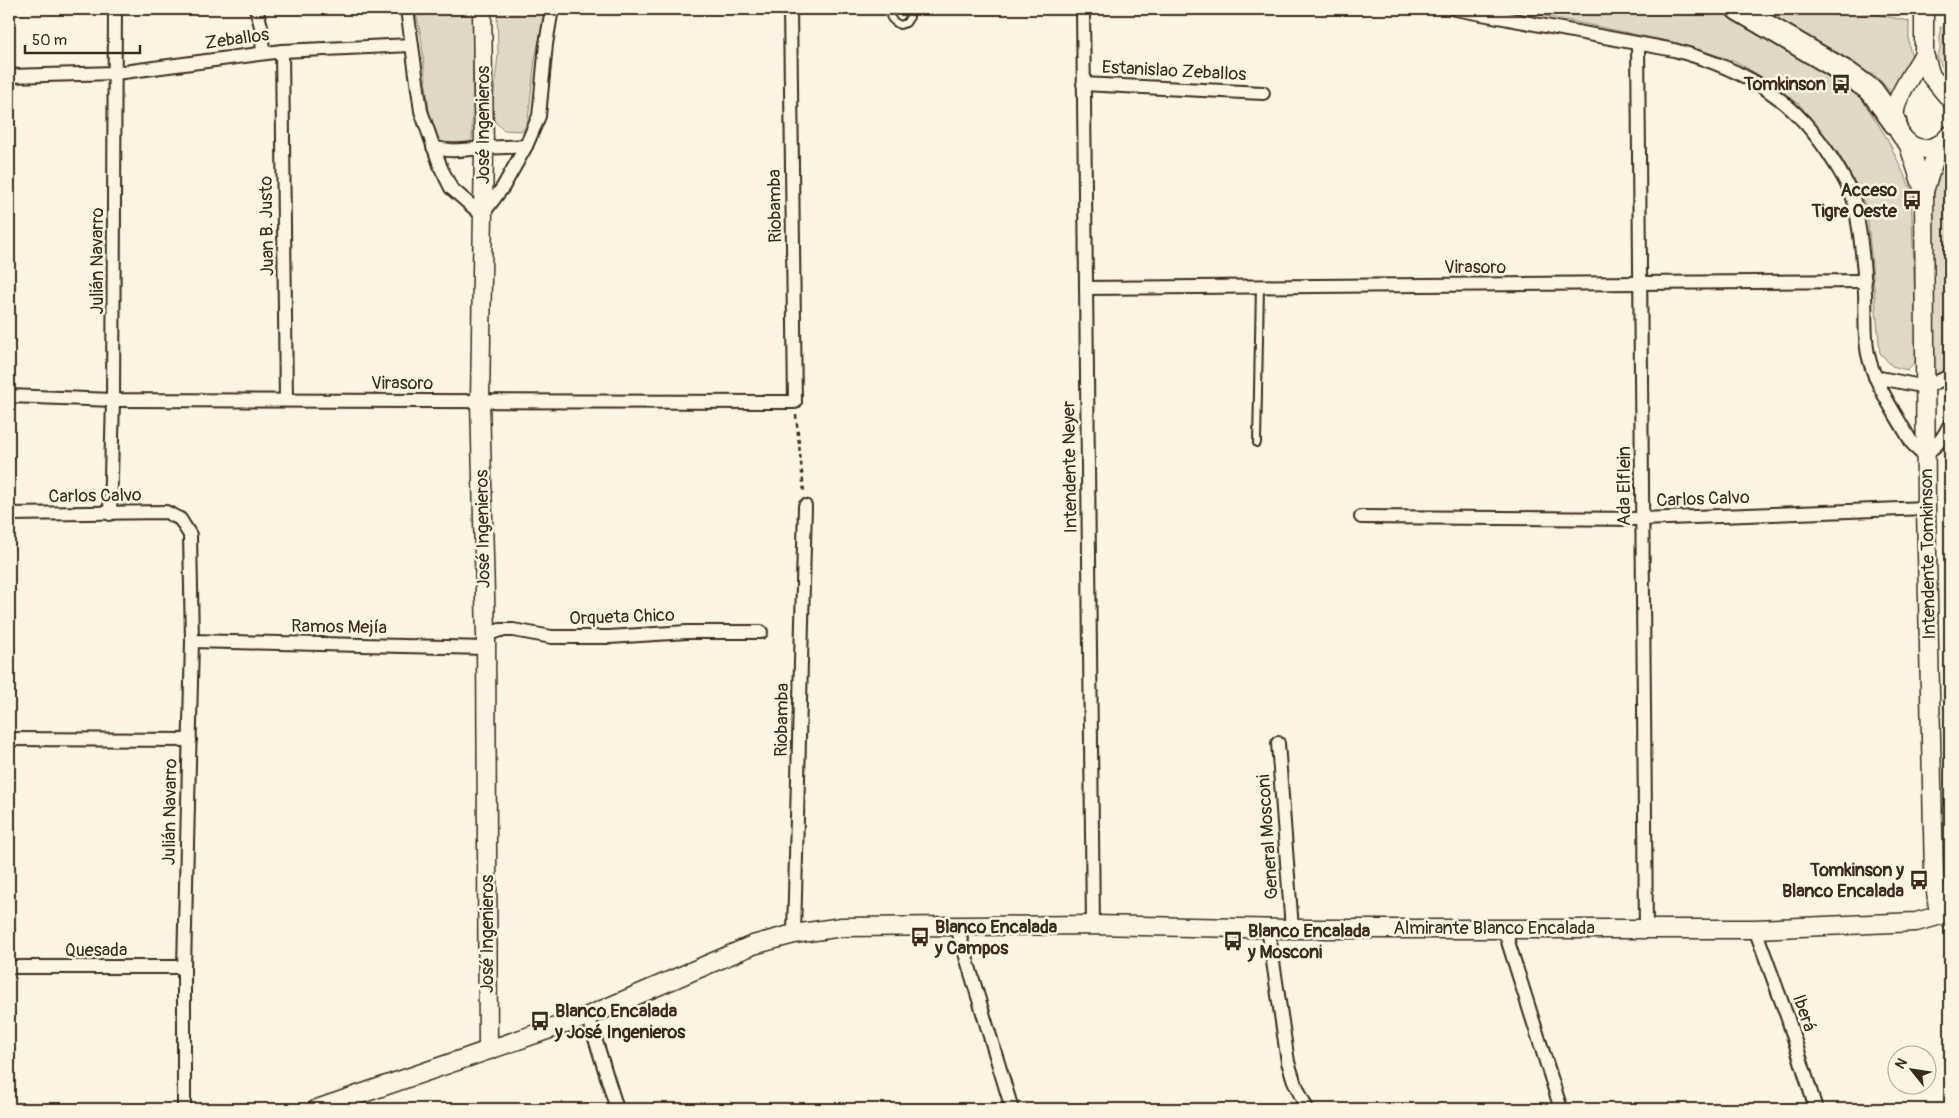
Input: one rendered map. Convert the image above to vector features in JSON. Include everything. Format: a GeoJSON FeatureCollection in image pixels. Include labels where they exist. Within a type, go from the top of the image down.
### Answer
{"type":"FeatureCollection","features":[{"type":"Feature","properties":{"kind":"highway"},"geometry":{"type":"LineString","coordinates":[[1738,9],[1839,69],[1872,91],[1895,123]]}},
{"type":"Feature","properties":{"kind":"street","name":"Julián Navarro"},"geometry":{"type":"LineString","coordinates":[[110,514],[113,400],[115,9]]}},
{"type":"Feature","properties":{"kind":"street"},"geometry":{"type":"LineString","coordinates":[[256,9],[261,26],[263,53]]}},
{"type":"Feature","properties":{"kind":"street"},"geometry":{"type":"LineString","coordinates":[[407,9],[421,112],[440,168],[451,188],[482,215],[503,188],[526,146],[539,116],[546,44],[552,9]]}},
{"type":"Feature","properties":{"kind":"street","name":"José Ingenieros"},"geometry":{"type":"LineString","coordinates":[[482,9],[484,148],[480,401],[486,641],[488,1050]]}},
{"type":"Feature","properties":{"kind":"street","name":"Riobamba"},"geometry":{"type":"LineString","coordinates":[[790,9],[795,402]]}},
{"type":"Feature","properties":{"kind":"street","name":"Intendente Neyer"},"geometry":{"type":"LineString","coordinates":[[1083,9],[1093,925]]}},
{"type":"Feature","properties":{"kind":"street"},"geometry":{"type":"LineString","coordinates":[[1455,9],[1674,50],[1708,59],[1757,82],[1792,109],[1823,144],[1842,174],[1856,208],[1865,281],[1868,354],[1875,377],[1912,443],[1919,451],[1926,453],[1934,448],[1942,440],[1950,424]]}},
{"type":"Feature","properties":{"kind":"street"},"geometry":{"type":"LineString","coordinates":[[1924,9],[1924,49],[1931,76],[1948,94],[1950,99]]}},
{"type":"Feature","properties":{"kind":"street","name":"Ada Elflein"},"geometry":{"type":"LineString","coordinates":[[1638,44],[1646,928]]}},
{"type":"Feature","properties":{"kind":"street","name":"Zeballos"},"geometry":{"type":"LineString","coordinates":[[9,76],[116,73],[282,51],[411,45]]}},
{"type":"Feature","properties":{"kind":"street"},"geometry":{"type":"LineString","coordinates":[[1895,123],[1895,107],[1899,96],[1924,49]]}},
{"type":"Feature","properties":{"kind":"street","name":"Juan B. Justo"},"geometry":{"type":"LineString","coordinates":[[282,51],[286,400]]}},
{"type":"Feature","properties":{"kind":"street","name":"Estanislao Zeballos"},"geometry":{"type":"LineString","coordinates":[[1083,84],[1263,93]]}},
{"type":"Feature","properties":{"kind":"street","name":"Intendente Tomkinson"},"geometry":{"type":"LineString","coordinates":[[1895,123],[1898,131],[1908,143],[1924,191],[1926,508],[1934,876],[1938,907],[1948,915]]}},
{"type":"Feature","properties":{"kind":"street"},"geometry":{"type":"LineString","coordinates":[[1908,143],[1917,148],[1926,149],[1944,140]]}},
{"type":"Feature","properties":{"kind":"street","name":"Intendente Tomkinson"},"geometry":{"type":"LineString","coordinates":[[1924,191],[1944,140]]}},
{"type":"Feature","properties":{"kind":"street"},"geometry":{"type":"LineString","coordinates":[[433,147],[444,151],[459,151],[526,146]]}},
{"type":"Feature","properties":{"kind":"street","name":"Virasoro"},"geometry":{"type":"LineString","coordinates":[[1086,288],[1865,281]]}},
{"type":"Feature","properties":{"kind":"street"},"geometry":{"type":"LineString","coordinates":[[1875,377],[1926,387],[1950,376]]}},
{"type":"Feature","properties":{"kind":"street","name":"Virasoro"},"geometry":{"type":"LineString","coordinates":[[9,396],[113,400],[795,402]]}},
{"type":"Feature","properties":{"kind":"street","name":"Riobamba"},"geometry":{"type":"LineString","coordinates":[[794,934],[806,506]]}},
{"type":"Feature","properties":{"kind":"street","name":"Carlos Calvo"},"geometry":{"type":"LineString","coordinates":[[1361,517],[1642,519],[1926,508]]}},
{"type":"Feature","properties":{"kind":"street","name":"Carlos Calvo"},"geometry":{"type":"LineString","coordinates":[[9,514],[166,512],[180,519]]}},
{"type":"Feature","properties":{"kind":"street","name":"Julián Navarro"},"geometry":{"type":"LineString","coordinates":[[180,519],[190,535],[192,641],[184,967],[184,1109]]}},
{"type":"Feature","properties":{"kind":"street","name":"Orqueta Chico"},"geometry":{"type":"LineString","coordinates":[[486,641],[500,630],[513,630],[552,637],[609,637],[687,632],[760,632]]}},
{"type":"Feature","properties":{"kind":"street","name":"Ramos Mejía"},"geometry":{"type":"LineString","coordinates":[[192,641],[486,641]]}},
{"type":"Feature","properties":{"kind":"street"},"geometry":{"type":"LineString","coordinates":[[9,739],[190,740]]}},
{"type":"Feature","properties":{"kind":"street","name":"General Mosconi"},"geometry":{"type":"LineString","coordinates":[[1278,743],[1292,928]]}},
{"type":"Feature","properties":{"kind":"street","name":"Almirante Blanco Encalada"},"geometry":{"type":"LineString","coordinates":[[327,1108],[588,1016],[753,945],[794,934],[842,927],[1093,925],[1268,928],[1755,928],[1916,922],[1948,915]]}},
{"type":"Feature","properties":{"kind":"street"},"geometry":{"type":"LineString","coordinates":[[957,927],[1012,1109]]}},
{"type":"Feature","properties":{"kind":"street"},"geometry":{"type":"LineString","coordinates":[[1268,928],[1288,1062],[1294,1081],[1307,1109]]}},
{"type":"Feature","properties":{"kind":"street","name":"Iberá"},"geometry":{"type":"LineString","coordinates":[[1755,928],[1788,1019],[1816,1109]]}},
{"type":"Feature","properties":{"kind":"street"},"geometry":{"type":"LineString","coordinates":[[1504,929],[1561,1109]]}},
{"type":"Feature","properties":{"kind":"street","name":"Quesada"},"geometry":{"type":"LineString","coordinates":[[9,967],[184,967]]}},
{"type":"Feature","properties":{"kind":"street"},"geometry":{"type":"LineString","coordinates":[[588,1016],[617,1109]]}},
{"type":"Feature","properties":{"kind":"lane"},"geometry":{"type":"LineString","coordinates":[[889,9],[892,22],[900,25],[906,23],[910,17],[909,9]]}},
{"type":"Feature","properties":{"kind":"lane"},"geometry":{"type":"LineString","coordinates":[[1257,443],[1260,286]]}},
{"type":"Feature","properties":{"kind":"path"},"geometry":{"type":"LineString","coordinates":[[795,402],[806,506]]}},
{"type":"Feature","properties":{"kind":"shaded area"},"geometry":{"type":"Polygon","coordinates":[[[415,9],[473,9],[472,140],[462,147],[445,146],[436,136],[429,112],[421,36],[415,9]]]}},
{"type":"Feature","properties":{"kind":"shaded area"},"geometry":{"type":"Polygon","coordinates":[[[497,9],[546,9],[535,59],[528,120],[523,131],[504,130],[494,121],[493,103],[498,54],[497,9]]]}},
{"type":"Feature","properties":{"kind":"shaded area"},"geometry":{"type":"Polygon","coordinates":[[[1511,9],[1713,9],[1738,18],[1808,62],[1829,78],[1841,83],[1859,95],[1887,138],[1911,189],[1917,360],[1907,370],[1892,366],[1880,353],[1867,212],[1861,194],[1839,154],[1799,104],[1767,80],[1735,61],[1672,42],[1511,9]]]}},
{"type":"Feature","properties":{"kind":"shaded area"},"geometry":{"type":"Polygon","coordinates":[[[1748,9],[1849,9],[1909,21],[1909,46],[1914,63],[1893,95],[1875,75],[1856,69],[1748,9]]]}},
{"type":"Feature","properties":{"kind":"shaded area"},"geometry":{"type":"Polygon","coordinates":[[[1940,27],[1950,29],[1950,81],[1937,57],[1940,49],[1940,27]]]}},
{"type":"Feature","properties":{"kind":"shaded area"},"geometry":{"type":"Polygon","coordinates":[[[1950,149],[1950,378],[1937,377],[1930,372],[1928,235],[1934,173],[1938,163],[1950,149]]]}},
{"type":"Feature","properties":{"kind":"place","name":"Tomkinson"},"geometry":{"type":"Point","coordinates":[1841,84]}},
{"type":"Feature","properties":{"kind":"place","name":"Acceso Tigre Oeste"},"geometry":{"type":"Point","coordinates":[1912,200]}},
{"type":"Feature","properties":{"kind":"place","name":"Tomkinson y Blanco Encalada"},"geometry":{"type":"Point","coordinates":[1919,880]}},
{"type":"Feature","properties":{"kind":"place","name":"Blanco Encalada y Campos"},"geometry":{"type":"Point","coordinates":[920,937]}},
{"type":"Feature","properties":{"kind":"place","name":"Blanco Encalada y Mosconi"},"geometry":{"type":"Point","coordinates":[1233,941]}},
{"type":"Feature","properties":{"kind":"place","name":"Blanco Encalada y José Ingenieros"},"geometry":{"type":"Point","coordinates":[540,1021]}}]}
